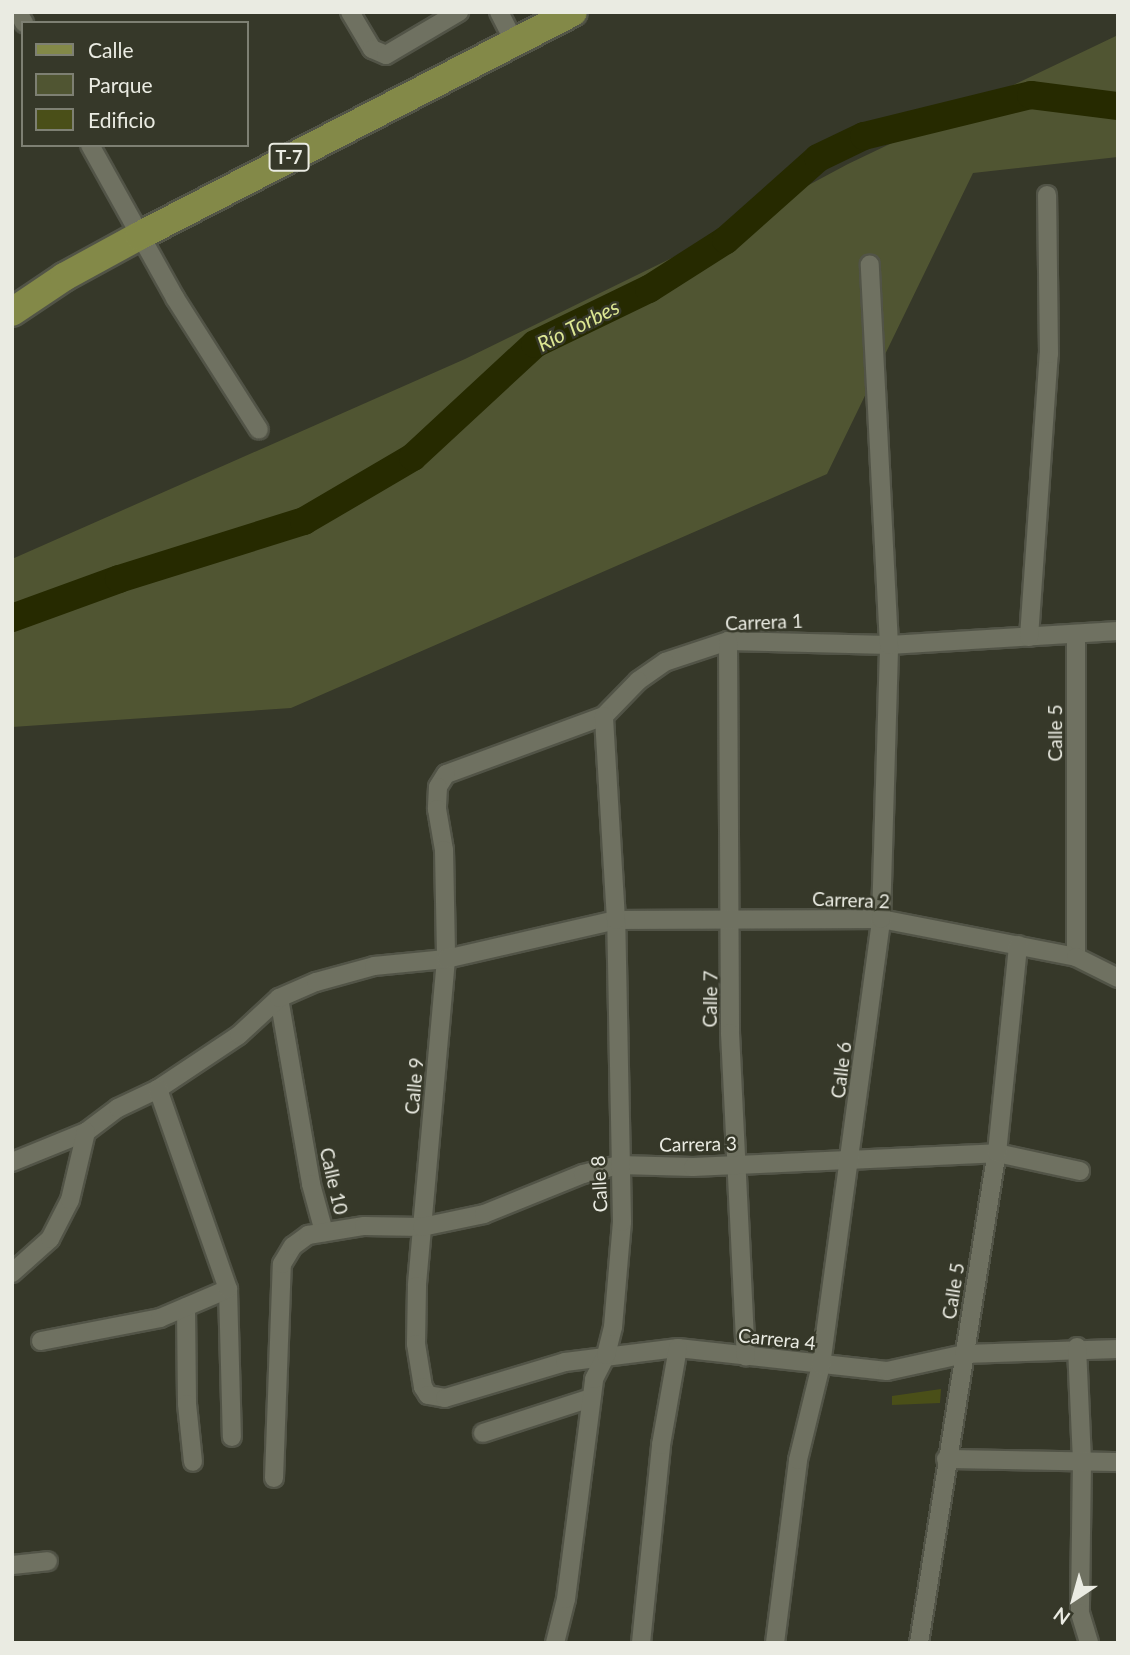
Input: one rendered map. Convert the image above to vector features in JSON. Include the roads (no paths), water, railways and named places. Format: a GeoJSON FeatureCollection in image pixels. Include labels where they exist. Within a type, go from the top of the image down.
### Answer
{"type":"FeatureCollection","features":[{"type":"Feature","properties":{"kind":"main road","name":"T-7"},"geometry":{"type":"LineString","coordinates":[[12,312],[64,277],[139,236],[573,12]]}},
{"type":"Feature","properties":{"kind":"street"},"geometry":{"type":"LineString","coordinates":[[350,12],[372,49],[386,55],[459,12]]}},
{"type":"Feature","properties":{"kind":"street"},"geometry":{"type":"LineString","coordinates":[[499,12],[514,41]]}},
{"type":"Feature","properties":{"kind":"street"},"geometry":{"type":"LineString","coordinates":[[91,147],[139,236],[259,430]]}},
{"type":"Feature","properties":{"kind":"street"},"geometry":{"type":"LineString","coordinates":[[1029,637],[1049,354],[1047,195]]}},
{"type":"Feature","properties":{"kind":"street","name":"Calle 6"},"geometry":{"type":"LineString","coordinates":[[775,1643],[798,1460],[821,1365],[881,919],[889,645],[870,264]]}},
{"type":"Feature","properties":{"kind":"street","name":"Carrera 1"},"geometry":{"type":"LineString","coordinates":[[446,774],[604,716],[638,681],[666,662],[727,642],[889,645],[1118,631]]}},
{"type":"Feature","properties":{"kind":"street","name":"Calle 5"},"geometry":{"type":"LineString","coordinates":[[1076,635],[1076,957]]}},
{"type":"Feature","properties":{"kind":"street","name":"Calle 7"},"geometry":{"type":"LineString","coordinates":[[727,642],[733,918],[734,1165],[746,1357]]}},
{"type":"Feature","properties":{"kind":"street","name":"Calle 8"},"geometry":{"type":"LineString","coordinates":[[555,1643],[566,1599],[594,1379],[606,1355],[622,1222],[616,920],[604,716]]}},
{"type":"Feature","properties":{"kind":"street","name":"Calle 9"},"geometry":{"type":"LineString","coordinates":[[436,1397],[423,1387],[416,1345],[422,1227],[446,959],[444,850],[437,809],[438,787],[446,774]]}},
{"type":"Feature","properties":{"kind":"street","name":"Carrera 2"},"geometry":{"type":"LineString","coordinates":[[279,998],[346,971],[446,959],[616,920],[881,919],[1076,957],[1118,978]]}},
{"type":"Feature","properties":{"kind":"street","name":"Calle 5"},"geometry":{"type":"LineString","coordinates":[[919,1643],[946,1459],[997,1153],[1018,945]]}},
{"type":"Feature","properties":{"kind":"street"},"geometry":{"type":"LineString","coordinates":[[12,1162],[86,1132],[118,1108],[158,1089],[239,1035],[279,998]]}},
{"type":"Feature","properties":{"kind":"street","name":"Calle 10"},"geometry":{"type":"LineString","coordinates":[[274,1478],[282,1264],[293,1246],[308,1235],[324,1232],[311,1184],[279,998]]}},
{"type":"Feature","properties":{"kind":"street"},"geometry":{"type":"LineString","coordinates":[[158,1089],[228,1289],[232,1437]]}},
{"type":"Feature","properties":{"kind":"street"},"geometry":{"type":"LineString","coordinates":[[12,1273],[50,1239],[70,1200],[86,1132]]}},
{"type":"Feature","properties":{"kind":"street","name":"Carrera 3"},"geometry":{"type":"LineString","coordinates":[[324,1232],[363,1226],[422,1227],[484,1214],[583,1174],[619,1165],[734,1165],[851,1157],[997,1153],[1080,1171]]}},
{"type":"Feature","properties":{"kind":"street"},"geometry":{"type":"LineString","coordinates":[[41,1341],[160,1318],[228,1289]]}},
{"type":"Feature","properties":{"kind":"street"},"geometry":{"type":"LineString","coordinates":[[186,1307],[187,1404],[193,1462]]}},
{"type":"Feature","properties":{"kind":"street"},"geometry":{"type":"LineString","coordinates":[[1077,1347],[1082,1462],[1080,1614],[1089,1643]]}},
{"type":"Feature","properties":{"kind":"street","name":"Carrera 4"},"geometry":{"type":"LineString","coordinates":[[436,1397],[606,1355],[678,1348],[887,1371],[964,1354],[1077,1347],[1118,1349]]}},
{"type":"Feature","properties":{"kind":"street"},"geometry":{"type":"LineString","coordinates":[[641,1643],[661,1445],[678,1348]]}},
{"type":"Feature","properties":{"kind":"street"},"geometry":{"type":"LineString","coordinates":[[483,1433],[591,1398]]}},
{"type":"Feature","properties":{"kind":"street"},"geometry":{"type":"LineString","coordinates":[[946,1459],[1118,1462]]}},
{"type":"Feature","properties":{"kind":"street"},"geometry":{"type":"LineString","coordinates":[[12,1565],[48,1561]]}},
{"type":"Feature","properties":{"kind":"waterway","name":"Río Torbes"},"geometry":{"type":"LineString","coordinates":[[12,618],[119,579],[304,521],[413,457],[535,344],[649,289],[726,240],[818,158],[864,136],[1031,95],[1118,106]]}}]}
